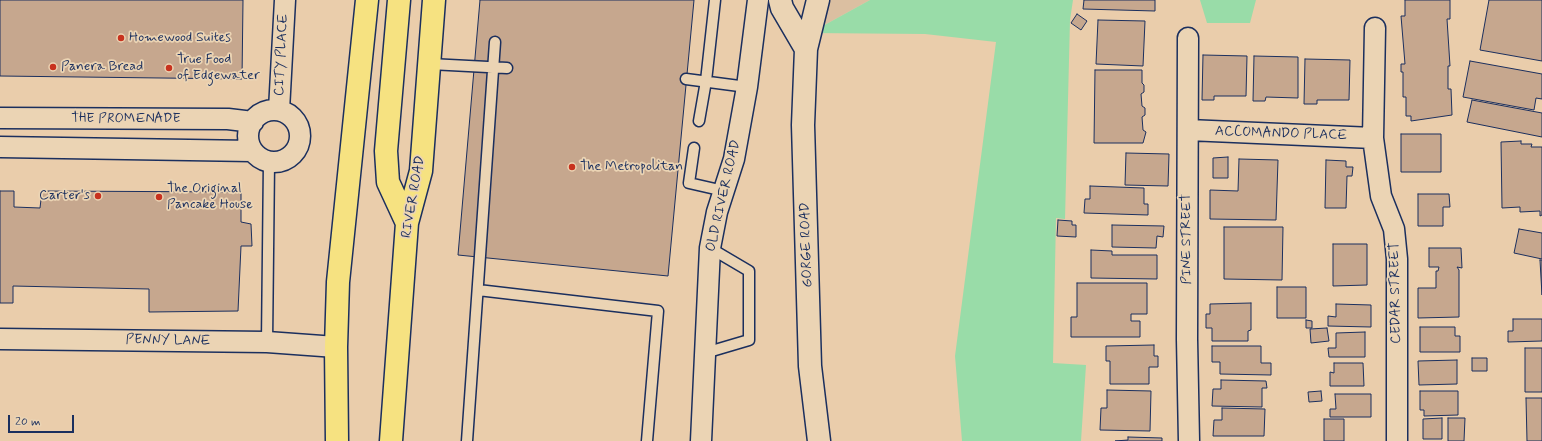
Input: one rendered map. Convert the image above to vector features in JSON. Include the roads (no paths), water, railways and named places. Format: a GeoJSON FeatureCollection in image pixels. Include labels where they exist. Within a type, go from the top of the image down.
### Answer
{"type":"FeatureCollection","features":[{"type":"Feature","properties":{"kind":"main road"},"geometry":{"type":"LineString","coordinates":[[337,441],[336,347],[338,282],[367,0]]}},
{"type":"Feature","properties":{"kind":"main road"},"geometry":{"type":"LineString","coordinates":[[399,0],[386,151],[388,182],[407,223]]}},
{"type":"Feature","properties":{"kind":"main road","name":"RIVER ROAD"},"geometry":{"type":"LineString","coordinates":[[391,441],[407,223],[421,171],[434,0]]}},
{"type":"Feature","properties":{"kind":"main road"},"geometry":{"type":"LineString","coordinates":[[780,0],[782,8],[806,49]]}},
{"type":"Feature","properties":{"kind":"main road","name":"GORGE ROAD"},"geometry":{"type":"LineString","coordinates":[[818,0],[806,49],[803,125],[810,359],[819,441]]}},
{"type":"Feature","properties":{"kind":"street","name":"CITY PLACE"},"geometry":{"type":"LineString","coordinates":[[280,110],[285,0]]}},
{"type":"Feature","properties":{"kind":"street","name":"OLD RIVER ROAD"},"geometry":{"type":"LineString","coordinates":[[701,441],[710,248],[717,212],[734,159],[747,87],[758,0]]}},
{"type":"Feature","properties":{"kind":"street","name":"CEDAR STREET"},"geometry":{"type":"LineString","coordinates":[[1374,28],[1373,138],[1381,196],[1394,229],[1397,258],[1397,441]]}},
{"type":"Feature","properties":{"kind":"street","name":"PINE STREET"},"geometry":{"type":"LineString","coordinates":[[1188,38],[1187,339],[1189,441]]}},
{"type":"Feature","properties":{"kind":"street"},"geometry":{"type":"LineString","coordinates":[[280,110],[289,114],[296,121],[300,131],[300,141],[296,150],[289,158],[280,162],[269,162],[260,158],[252,151],[248,136],[252,122],[264,112],[280,110]]}},
{"type":"Feature","properties":{"kind":"street","name":"THE PROMENADE"},"geometry":{"type":"LineString","coordinates":[[0,118],[228,119],[252,122]]}},
{"type":"Feature","properties":{"kind":"street","name":"ACCOMANDO PLACE"},"geometry":{"type":"LineString","coordinates":[[1188,130],[1373,138]]}},
{"type":"Feature","properties":{"kind":"street","name":"THE PROMENADE"},"geometry":{"type":"LineString","coordinates":[[0,147],[252,151]]}},
{"type":"Feature","properties":{"kind":"street","name":"PENNY LANE"},"geometry":{"type":"LineString","coordinates":[[0,339],[267,342],[336,347]]}},
{"type":"Feature","properties":{"kind":"lane"},"geometry":{"type":"LineString","coordinates":[[699,121],[706,81],[715,0]]}},
{"type":"Feature","properties":{"kind":"lane"},"geometry":{"type":"LineString","coordinates":[[467,441],[495,42]]}},
{"type":"Feature","properties":{"kind":"lane"},"geometry":{"type":"LineString","coordinates":[[430,64],[506,68]]}},
{"type":"Feature","properties":{"kind":"lane"},"geometry":{"type":"LineString","coordinates":[[686,79],[747,87]]}},
{"type":"Feature","properties":{"kind":"lane"},"geometry":{"type":"LineString","coordinates":[[694,148],[689,183],[724,191]]}},
{"type":"Feature","properties":{"kind":"lane"},"geometry":{"type":"LineString","coordinates":[[267,342],[269,162]]}},
{"type":"Feature","properties":{"kind":"lane"},"geometry":{"type":"LineString","coordinates":[[705,353],[749,340],[749,271],[710,248]]}},
{"type":"Feature","properties":{"kind":"lane"},"geometry":{"type":"LineString","coordinates":[[478,290],[658,311],[647,441]]}},
{"type":"Feature","properties":{"kind":"place","name":"Homewood Suites"},"geometry":{"type":"Point","coordinates":[121,38]}},
{"type":"Feature","properties":{"kind":"place","name":"Panera Bread"},"geometry":{"type":"Point","coordinates":[53,67]}},
{"type":"Feature","properties":{"kind":"place","name":"True Food of Edgewater"},"geometry":{"type":"Point","coordinates":[169,68]}},
{"type":"Feature","properties":{"kind":"place","name":"The Metropolitan"},"geometry":{"type":"Point","coordinates":[572,167]}},
{"type":"Feature","properties":{"kind":"place","name":"Carter's"},"geometry":{"type":"Point","coordinates":[98,196]}},
{"type":"Feature","properties":{"kind":"place","name":"The Original Pancake House"},"geometry":{"type":"Point","coordinates":[159,197]}}]}
